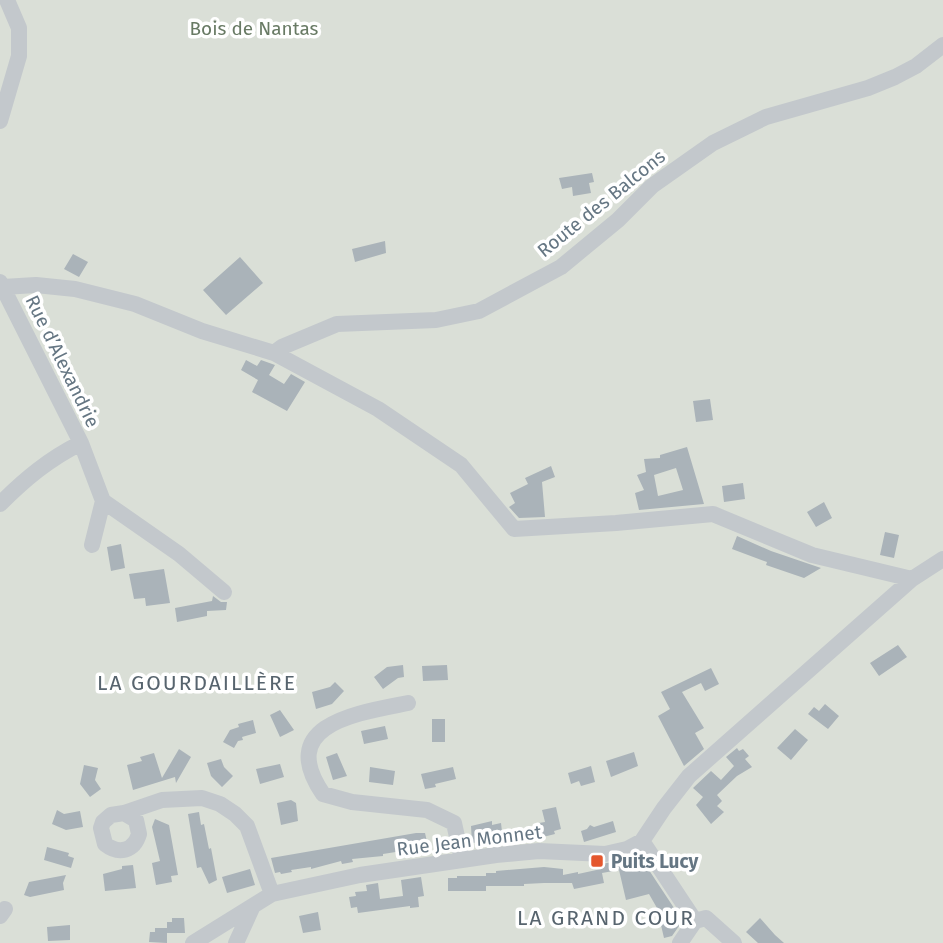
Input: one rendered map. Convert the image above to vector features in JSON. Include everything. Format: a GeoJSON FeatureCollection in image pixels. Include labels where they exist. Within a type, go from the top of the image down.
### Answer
{"type":"FeatureCollection","features":[{"type":"Feature","properties":{"kind":"street"},"geometry":{"type":"LineString","coordinates":[[0,121],[19,56],[19,27],[7,0]]}},
{"type":"Feature","properties":{"kind":"street","name":"Route des Balcons"},"geometry":{"type":"LineString","coordinates":[[274,354],[282,346],[337,324],[436,320],[479,311],[561,267],[618,220],[652,186],[713,143],[766,117],[868,88],[895,77],[916,66],[943,45]]}},
{"type":"Feature","properties":{"kind":"street"},"geometry":{"type":"LineString","coordinates":[[1,285],[75,289],[135,304],[202,331],[274,354],[378,409],[461,465],[514,529],[616,523],[713,513],[812,555],[912,579]]}},
{"type":"Feature","properties":{"kind":"street","name":"Rue d’Alexandrie"},"geometry":{"type":"LineString","coordinates":[[0,504],[55,456],[81,443],[1,285]]}},
{"type":"Feature","properties":{"kind":"street"},"geometry":{"type":"LineString","coordinates":[[81,443],[103,501],[179,554],[224,592]]}},
{"type":"Feature","properties":{"kind":"street"},"geometry":{"type":"LineString","coordinates":[[92,544],[103,501]]}},
{"type":"Feature","properties":{"kind":"street"},"geometry":{"type":"LineString","coordinates":[[695,921],[642,841],[664,808],[689,776],[912,579],[943,559]]}},
{"type":"Feature","properties":{"kind":"street"},"geometry":{"type":"LineString","coordinates":[[408,703],[356,713],[324,727],[310,744],[308,761],[313,779],[323,794],[352,802],[427,810],[454,823],[462,860]]}},
{"type":"Feature","properties":{"kind":"street"},"geometry":{"type":"LineString","coordinates":[[124,813],[162,800],[185,797],[202,798],[220,804],[247,826],[272,894]]}},
{"type":"Feature","properties":{"kind":"street","name":"Rue Jean Monnet"},"geometry":{"type":"LineString","coordinates":[[193,943],[272,894],[360,875],[462,860],[539,851],[605,853],[627,849],[642,841]]}},
{"type":"Feature","properties":{"kind":"street"},"geometry":{"type":"LineString","coordinates":[[236,943],[252,908]]}},
{"type":"Feature","properties":{"kind":"street"},"geometry":{"type":"LineString","coordinates":[[680,943],[695,921],[706,918],[734,943]]}},
{"type":"Feature","properties":{"kind":"green space","name":"Bois de Nantas"},"geometry":{"type":"Polygon","coordinates":[[[0,0],[943,0],[943,943],[0,943],[0,0]]]}},
{"type":"Feature","properties":{"kind":"building"},"geometry":{"type":"Polygon","coordinates":[[[592,173],[594,182],[589,183],[591,193],[573,196],[572,187],[562,189],[559,178],[592,173]]]}},
{"type":"Feature","properties":{"kind":"building"},"geometry":{"type":"Polygon","coordinates":[[[385,241],[386,253],[355,262],[352,249],[385,241]]]}},
{"type":"Feature","properties":{"kind":"building"},"geometry":{"type":"Polygon","coordinates":[[[73,254],[88,262],[79,277],[64,269],[73,254]]]}},
{"type":"Feature","properties":{"kind":"building"},"geometry":{"type":"Polygon","coordinates":[[[240,257],[263,283],[226,315],[203,290],[240,257]]]}},
{"type":"Feature","properties":{"kind":"building"},"geometry":{"type":"Polygon","coordinates":[[[246,360],[257,366],[261,360],[275,365],[269,375],[284,384],[291,374],[305,382],[287,411],[252,392],[258,380],[241,370],[246,360]]]}},
{"type":"Feature","properties":{"kind":"building"},"geometry":{"type":"Polygon","coordinates":[[[710,399],[713,420],[696,422],[693,401],[710,399]]]}},
{"type":"Feature","properties":{"kind":"building"},"geometry":{"type":"Polygon","coordinates":[[[687,447],[704,504],[639,510],[635,493],[644,490],[637,475],[646,472],[644,459],[660,458],[660,455],[687,447]],[[676,468],[654,475],[658,496],[683,490],[676,468]]]}},
{"type":"Feature","properties":{"kind":"building"},"geometry":{"type":"Polygon","coordinates":[[[551,466],[555,477],[542,482],[545,517],[519,518],[509,507],[515,503],[510,493],[528,484],[525,478],[551,466]]]}},
{"type":"Feature","properties":{"kind":"building"},"geometry":{"type":"Polygon","coordinates":[[[743,483],[745,499],[724,502],[722,486],[743,483]]]}},
{"type":"Feature","properties":{"kind":"building"},"geometry":{"type":"Polygon","coordinates":[[[824,502],[832,518],[816,527],[807,512],[824,502]]]}},
{"type":"Feature","properties":{"kind":"building"},"geometry":{"type":"Polygon","coordinates":[[[885,532],[899,535],[894,558],[880,555],[885,532]]]}},
{"type":"Feature","properties":{"kind":"building"},"geometry":{"type":"Polygon","coordinates":[[[737,536],[821,568],[804,578],[766,565],[767,562],[732,549],[737,536]]]}},
{"type":"Feature","properties":{"kind":"building"},"geometry":{"type":"Polygon","coordinates":[[[121,544],[125,568],[111,571],[107,547],[121,544]]]}},
{"type":"Feature","properties":{"kind":"building"},"geometry":{"type":"Polygon","coordinates":[[[164,569],[170,603],[146,606],[145,598],[134,599],[129,574],[164,569]]]}},
{"type":"Feature","properties":{"kind":"building"},"geometry":{"type":"Polygon","coordinates":[[[213,596],[221,602],[227,602],[226,610],[207,611],[207,616],[177,622],[175,608],[212,601],[213,596]]]}},
{"type":"Feature","properties":{"kind":"building"},"geometry":{"type":"Polygon","coordinates":[[[898,645],[907,657],[879,676],[870,663],[898,645]]]}},
{"type":"Feature","properties":{"kind":"building"},"geometry":{"type":"Polygon","coordinates":[[[403,665],[404,677],[398,678],[383,689],[374,677],[387,667],[403,665]]]}},
{"type":"Feature","properties":{"kind":"building"},"geometry":{"type":"Polygon","coordinates":[[[447,665],[448,680],[423,681],[422,666],[447,665]]]}},
{"type":"Feature","properties":{"kind":"building"},"geometry":{"type":"Polygon","coordinates":[[[711,668],[719,684],[705,691],[701,683],[682,692],[704,728],[695,733],[704,749],[684,766],[658,716],[670,709],[661,692],[711,668]]]}},
{"type":"Feature","properties":{"kind":"building"},"geometry":{"type":"Polygon","coordinates":[[[335,682],[344,691],[332,704],[316,709],[312,692],[330,687],[335,682]]]}},
{"type":"Feature","properties":{"kind":"building"},"geometry":{"type":"Polygon","coordinates":[[[825,704],[839,716],[828,729],[808,714],[814,707],[819,711],[825,704]]]}},
{"type":"Feature","properties":{"kind":"building"},"geometry":{"type":"Polygon","coordinates":[[[280,710],[294,730],[280,737],[270,715],[280,710]]]}},
{"type":"Feature","properties":{"kind":"building"},"geometry":{"type":"Polygon","coordinates":[[[432,719],[445,719],[445,742],[432,742],[432,719]]]}},
{"type":"Feature","properties":{"kind":"building"},"geometry":{"type":"Polygon","coordinates":[[[253,720],[256,733],[242,737],[243,740],[238,741],[234,748],[223,742],[230,730],[239,727],[238,724],[253,720]]]}},
{"type":"Feature","properties":{"kind":"building"},"geometry":{"type":"Polygon","coordinates":[[[385,726],[388,739],[364,744],[361,731],[385,726]]]}},
{"type":"Feature","properties":{"kind":"building"},"geometry":{"type":"Polygon","coordinates":[[[795,729],[808,740],[791,760],[777,748],[795,729]]]}},
{"type":"Feature","properties":{"kind":"building"},"geometry":{"type":"Polygon","coordinates":[[[737,748],[739,751],[743,749],[749,756],[745,759],[752,767],[737,776],[717,795],[722,801],[717,806],[724,812],[711,824],[696,805],[703,797],[693,788],[711,771],[721,780],[734,766],[726,757],[737,748]]]}},
{"type":"Feature","properties":{"kind":"building"},"geometry":{"type":"Polygon","coordinates":[[[179,749],[191,757],[176,783],[175,777],[133,790],[127,765],[142,761],[140,757],[154,753],[162,778],[179,749]]]}},
{"type":"Feature","properties":{"kind":"building"},"geometry":{"type":"Polygon","coordinates":[[[634,752],[638,766],[611,777],[606,761],[634,752]]]}},
{"type":"Feature","properties":{"kind":"building"},"geometry":{"type":"Polygon","coordinates":[[[337,753],[347,776],[333,780],[326,757],[337,753]]]}},
{"type":"Feature","properties":{"kind":"building"},"geometry":{"type":"Polygon","coordinates":[[[221,759],[224,767],[233,776],[222,787],[211,776],[207,763],[221,759]]]}},
{"type":"Feature","properties":{"kind":"building"},"geometry":{"type":"Polygon","coordinates":[[[280,764],[284,777],[260,784],[256,769],[280,764]]]}},
{"type":"Feature","properties":{"kind":"building"},"geometry":{"type":"Polygon","coordinates":[[[84,765],[98,768],[95,780],[101,789],[90,797],[80,784],[84,765]]]}},
{"type":"Feature","properties":{"kind":"building"},"geometry":{"type":"Polygon","coordinates":[[[591,766],[595,782],[581,786],[579,781],[571,784],[568,773],[591,766]]]}},
{"type":"Feature","properties":{"kind":"building"},"geometry":{"type":"Polygon","coordinates":[[[370,767],[395,771],[393,785],[369,782],[370,767]]]}},
{"type":"Feature","properties":{"kind":"building"},"geometry":{"type":"Polygon","coordinates":[[[453,767],[456,779],[425,789],[421,774],[453,767]]]}},
{"type":"Feature","properties":{"kind":"building"},"geometry":{"type":"Polygon","coordinates":[[[291,800],[296,803],[298,821],[281,825],[277,803],[291,800]]]}},
{"type":"Feature","properties":{"kind":"building"},"geometry":{"type":"Polygon","coordinates":[[[556,807],[561,829],[554,831],[555,834],[543,837],[539,823],[545,822],[542,810],[556,807]]]}},
{"type":"Feature","properties":{"kind":"building"},"geometry":{"type":"Polygon","coordinates":[[[57,810],[64,814],[80,811],[83,827],[66,830],[52,824],[57,810]]]}},
{"type":"Feature","properties":{"kind":"building"},"geometry":{"type":"Polygon","coordinates":[[[199,812],[209,849],[211,848],[217,880],[209,884],[201,867],[197,868],[188,814],[199,812]]]}},
{"type":"Feature","properties":{"kind":"building"},"geometry":{"type":"Polygon","coordinates":[[[155,819],[169,825],[178,875],[171,876],[172,882],[156,885],[152,863],[160,861],[152,827],[155,819]]]}},
{"type":"Feature","properties":{"kind":"building"},"geometry":{"type":"Polygon","coordinates":[[[492,821],[492,825],[501,823],[503,840],[472,843],[471,826],[492,821]]]}},
{"type":"Feature","properties":{"kind":"building"},"geometry":{"type":"Polygon","coordinates":[[[613,821],[616,832],[584,842],[581,831],[590,825],[594,827],[613,821]]]}},
{"type":"Feature","properties":{"kind":"building"},"geometry":{"type":"Polygon","coordinates":[[[425,833],[428,846],[403,853],[402,851],[352,859],[353,862],[342,864],[341,861],[281,874],[275,873],[271,858],[425,833]]]}},
{"type":"Feature","properties":{"kind":"building"},"geometry":{"type":"Polygon","coordinates":[[[47,847],[69,853],[68,856],[74,858],[71,868],[44,860],[47,847]]]}},
{"type":"Feature","properties":{"kind":"building"},"geometry":{"type":"Polygon","coordinates":[[[641,858],[674,908],[679,926],[672,936],[664,938],[657,908],[649,894],[626,900],[619,870],[602,873],[604,883],[574,889],[572,883],[544,883],[486,886],[486,891],[448,891],[448,878],[457,876],[486,876],[486,873],[496,871],[544,867],[563,869],[563,875],[578,874],[601,869],[600,864],[641,858]]]}},
{"type":"Feature","properties":{"kind":"building"},"geometry":{"type":"Polygon","coordinates":[[[133,865],[136,888],[105,891],[103,874],[122,869],[122,866],[133,865]]]}},
{"type":"Feature","properties":{"kind":"building"},"geometry":{"type":"Polygon","coordinates":[[[250,869],[255,885],[227,893],[222,877],[250,869]]]}},
{"type":"Feature","properties":{"kind":"building"},"geometry":{"type":"Polygon","coordinates":[[[66,875],[64,890],[30,897],[24,895],[29,882],[66,875]]]}},
{"type":"Feature","properties":{"kind":"building"},"geometry":{"type":"Polygon","coordinates":[[[421,877],[424,896],[418,897],[419,907],[358,913],[357,907],[351,908],[349,897],[356,896],[355,892],[367,891],[366,885],[378,883],[380,899],[403,896],[401,880],[421,877]]]}},
{"type":"Feature","properties":{"kind":"building"},"geometry":{"type":"Polygon","coordinates":[[[318,912],[321,930],[303,933],[299,916],[318,912]]]}},
{"type":"Feature","properties":{"kind":"building"},"geometry":{"type":"Polygon","coordinates":[[[172,918],[184,918],[185,933],[167,933],[167,943],[149,942],[150,932],[155,932],[155,928],[167,928],[167,922],[172,922],[172,918]]]}},
{"type":"Feature","properties":{"kind":"building"},"geometry":{"type":"Polygon","coordinates":[[[760,918],[784,943],[758,943],[746,932],[760,918]]]}},
{"type":"Feature","properties":{"kind":"building"},"geometry":{"type":"Polygon","coordinates":[[[70,925],[70,940],[48,941],[47,927],[70,925]]]}},
{"type":"Feature","properties":{"kind":"place","name":"Puits Lucy"},"geometry":{"type":"Point","coordinates":[597,861]}},
{"type":"Feature","properties":{"kind":"district","name":"LA GOURDAILLÈRE"},"geometry":{"type":"Point","coordinates":[197,683]}},
{"type":"Feature","properties":{"kind":"district","name":"LA GRAND COUR"},"geometry":{"type":"Point","coordinates":[606,918]}}]}
